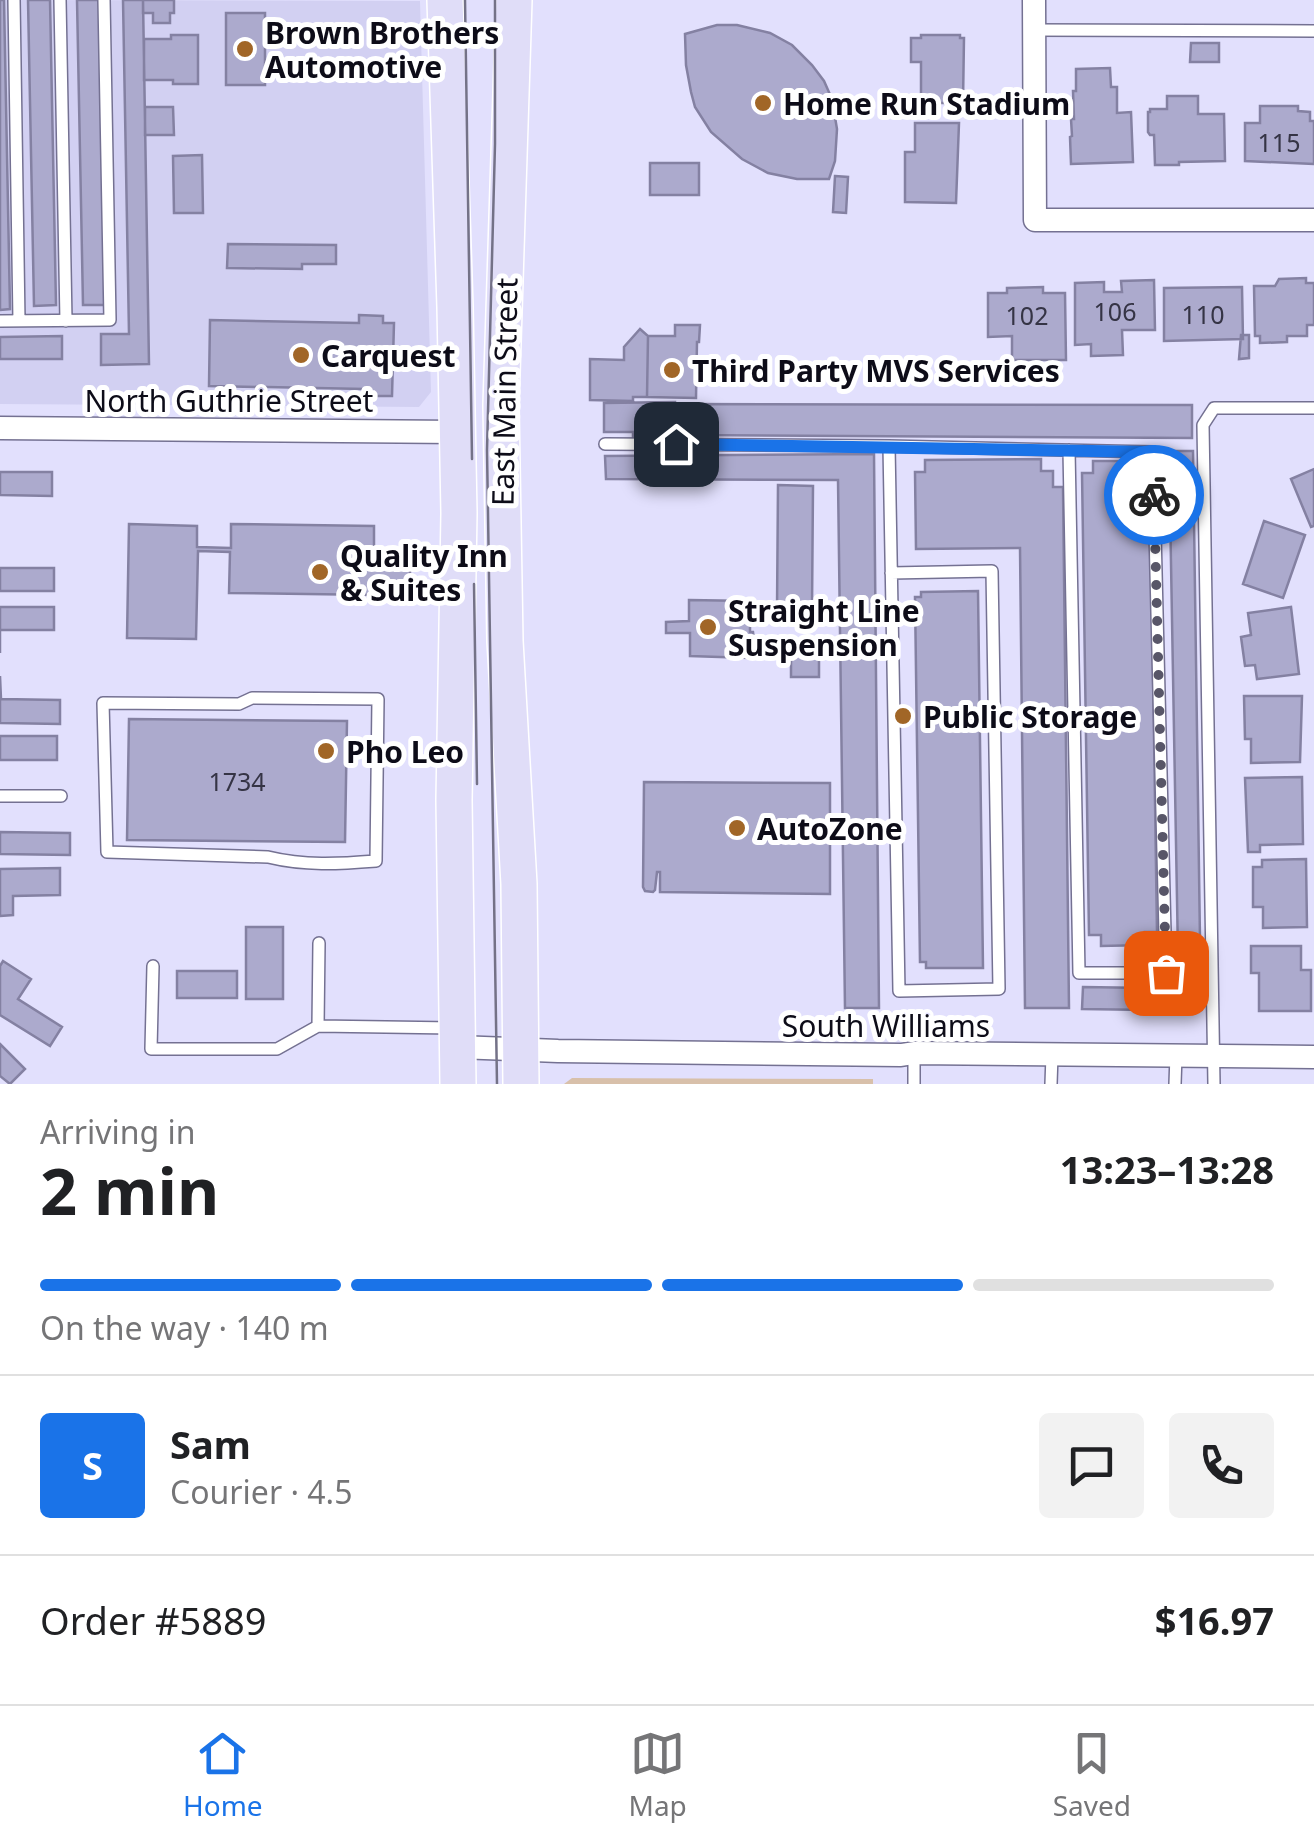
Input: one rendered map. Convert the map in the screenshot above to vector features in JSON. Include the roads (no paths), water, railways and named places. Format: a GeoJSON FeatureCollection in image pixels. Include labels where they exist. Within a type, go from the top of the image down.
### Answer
{"type":"FeatureCollection","features":[{"type":"Feature","properties":{"kind":"main road","name":"East Main Street"},"geometry":{"type":"LineString","coordinates":[[445,0],[459,561],[454,873],[458,1084]]}},
{"type":"Feature","properties":{"kind":"main road","name":"East Main Street"},"geometry":{"type":"LineString","coordinates":[[514,0],[501,405],[505,641],[518,884],[521,1067]]}},
{"type":"Feature","properties":{"kind":"street"},"geometry":{"type":"LineString","coordinates":[[1034,0],[1035,220],[1314,220]]}},
{"type":"Feature","properties":{"kind":"street","name":"North Guthrie Street"},"geometry":{"type":"LineString","coordinates":[[0,428],[457,432]]}},
{"type":"Feature","properties":{"kind":"street","name":"South Williams"},"geometry":{"type":"LineString","coordinates":[[458,1038],[521,1067],[914,1053],[1314,1056]]}},
{"type":"Feature","properties":{"kind":"lane"},"geometry":{"type":"LineString","coordinates":[[14,0],[19,321]]}},
{"type":"Feature","properties":{"kind":"lane"},"geometry":{"type":"LineString","coordinates":[[60,0],[66,320]]}},
{"type":"Feature","properties":{"kind":"lane"},"geometry":{"type":"LineString","coordinates":[[0,322],[110,320],[104,0]]}},
{"type":"Feature","properties":{"kind":"lane"},"geometry":{"type":"LineString","coordinates":[[1034,30],[1314,31]]}},
{"type":"Feature","properties":{"kind":"lane"},"geometry":{"type":"LineString","coordinates":[[1214,1084],[1203,425],[1214,408],[1314,408]]}},
{"type":"Feature","properties":{"kind":"lane"},"geometry":{"type":"LineString","coordinates":[[605,444],[1153,452],[1166,1009]]}},
{"type":"Feature","properties":{"kind":"lane"},"geometry":{"type":"LineString","coordinates":[[888,446],[898,991],[902,1006]]}},
{"type":"Feature","properties":{"kind":"lane"},"geometry":{"type":"LineString","coordinates":[[1068,450],[1080,973],[1166,973]]}},
{"type":"Feature","properties":{"kind":"lane"},"geometry":{"type":"LineString","coordinates":[[890,573],[992,571],[999,989],[898,991]]}},
{"type":"Feature","properties":{"kind":"lane"},"geometry":{"type":"LineString","coordinates":[[378,699],[376,861],[324,866],[268,857],[106,852],[104,703],[378,699]]}},
{"type":"Feature","properties":{"kind":"lane"},"geometry":{"type":"LineString","coordinates":[[0,796],[61,796]]}},
{"type":"Feature","properties":{"kind":"lane"},"geometry":{"type":"LineString","coordinates":[[318,943],[318,1026]]}},
{"type":"Feature","properties":{"kind":"lane"},"geometry":{"type":"LineString","coordinates":[[153,966],[151,1049],[278,1048],[318,1026],[458,1038]]}},
{"type":"Feature","properties":{"kind":"lane"},"geometry":{"type":"LineString","coordinates":[[914,1053],[914,1084]]}},
{"type":"Feature","properties":{"kind":"lane"},"geometry":{"type":"LineString","coordinates":[[1052,1055],[1052,1084]]}},
{"type":"Feature","properties":{"kind":"lane"},"geometry":{"type":"LineString","coordinates":[[1175,1084],[1176,1055]]}},
{"type":"Feature","properties":{"kind":"tram line"},"geometry":{"type":"LineString","coordinates":[[465,0],[472,459]]}},
{"type":"Feature","properties":{"kind":"tram line"},"geometry":{"type":"LineString","coordinates":[[495,0],[487,450],[497,1084]]}},
{"type":"Feature","properties":{"kind":"tram line"},"geometry":{"type":"LineString","coordinates":[[474,584],[477,784]]}},
{"type":"Feature","properties":{"kind":"place","name":"Brown Brothers Automotive"},"geometry":{"type":"Point","coordinates":[245,49]}},
{"type":"Feature","properties":{"kind":"place","name":"Home Run Stadium"},"geometry":{"type":"Point","coordinates":[763,103]}},
{"type":"Feature","properties":{"kind":"place","name":"Carquest"},"geometry":{"type":"Point","coordinates":[301,355]}},
{"type":"Feature","properties":{"kind":"place","name":"Third Party MVS Services"},"geometry":{"type":"Point","coordinates":[672,370]}},
{"type":"Feature","properties":{"kind":"place","name":"Quality Inn & Suites"},"geometry":{"type":"Point","coordinates":[320,572]}},
{"type":"Feature","properties":{"kind":"place","name":"Straight Line Suspension"},"geometry":{"type":"Point","coordinates":[708,627]}},
{"type":"Feature","properties":{"kind":"place","name":"Public Storage"},"geometry":{"type":"Point","coordinates":[903,716]}},
{"type":"Feature","properties":{"kind":"place","name":"Pho Leo"},"geometry":{"type":"Point","coordinates":[326,751]}},
{"type":"Feature","properties":{"kind":"place","name":"AutoZone"},"geometry":{"type":"Point","coordinates":[737,828]}}]}
